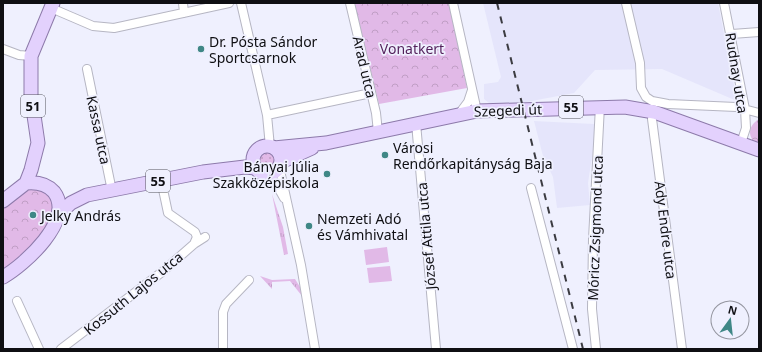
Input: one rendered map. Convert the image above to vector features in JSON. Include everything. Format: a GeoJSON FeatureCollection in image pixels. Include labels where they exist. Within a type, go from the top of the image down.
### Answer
{"type":"FeatureCollection","features":[{"type":"Feature","properties":{"kind":"main road","name":"51"},"geometry":{"type":"LineString","coordinates":[[26,183],[38,143],[31,95],[31,56],[52,6]]}},
{"type":"Feature","properties":{"kind":"main road","name":"Szegedi út"},"geometry":{"type":"LineString","coordinates":[[272,148],[326,143],[478,111],[625,106],[654,112],[759,150]]}},
{"type":"Feature","properties":{"kind":"main road","name":"Szegedi út"},"geometry":{"type":"LineString","coordinates":[[280,164],[326,143]]}},
{"type":"Feature","properties":{"kind":"main road","name":"55"},"geometry":{"type":"LineString","coordinates":[[203,172],[255,154],[261,148],[272,148]]}},
{"type":"Feature","properties":{"kind":"main road"},"geometry":{"type":"LineString","coordinates":[[272,148],[278,152],[280,164]]}},
{"type":"Feature","properties":{"kind":"main road"},"geometry":{"type":"LineString","coordinates":[[255,154],[254,163],[259,171]]}},
{"type":"Feature","properties":{"kind":"main road","name":"51"},"geometry":{"type":"LineString","coordinates":[[35,156],[44,185]]}},
{"type":"Feature","properties":{"kind":"main road","name":"55"},"geometry":{"type":"LineString","coordinates":[[55,194],[81,197],[203,172],[244,167],[271,174],[280,164]]}},
{"type":"Feature","properties":{"kind":"main road"},"geometry":{"type":"LineString","coordinates":[[3,200],[26,183],[44,185],[55,194],[59,214],[54,227],[42,243],[22,264],[3,277]]}},
{"type":"Feature","properties":{"kind":"main road","name":"55"},"geometry":{"type":"LineString","coordinates":[[59,214],[70,203],[81,197]]}},
{"type":"Feature","properties":{"kind":"street"},"geometry":{"type":"LineString","coordinates":[[183,3],[184,13]]}},
{"type":"Feature","properties":{"kind":"street"},"geometry":{"type":"LineString","coordinates":[[52,6],[93,26],[114,28],[228,3]]}},
{"type":"Feature","properties":{"kind":"street"},"geometry":{"type":"LineString","coordinates":[[241,3],[267,115],[272,148]]}},
{"type":"Feature","properties":{"kind":"street","name":"Arad utca"},"geometry":{"type":"LineString","coordinates":[[350,3],[376,113],[378,132]]}},
{"type":"Feature","properties":{"kind":"street"},"geometry":{"type":"LineString","coordinates":[[452,3],[478,111]]}},
{"type":"Feature","properties":{"kind":"street"},"geometry":{"type":"LineString","coordinates":[[626,3],[640,63],[641,88],[646,97],[652,101],[668,104],[736,107],[759,113]]}},
{"type":"Feature","properties":{"kind":"street","name":"Rudnay utca"},"geometry":{"type":"LineString","coordinates":[[724,3],[732,34],[745,109],[746,128],[741,143]]}},
{"type":"Feature","properties":{"kind":"street"},"geometry":{"type":"LineString","coordinates":[[732,34],[759,32]]}},
{"type":"Feature","properties":{"kind":"street"},"geometry":{"type":"LineString","coordinates":[[3,49],[19,55],[31,56]]}},
{"type":"Feature","properties":{"kind":"street","name":"Kassa utca"},"geometry":{"type":"LineString","coordinates":[[87,69],[112,191]]}},
{"type":"Feature","properties":{"kind":"street"},"geometry":{"type":"LineString","coordinates":[[459,114],[468,102],[472,90]]}},
{"type":"Feature","properties":{"kind":"street"},"geometry":{"type":"LineString","coordinates":[[267,115],[371,93]]}},
{"type":"Feature","properties":{"kind":"street","name":"Móricz Zsigmond utca"},"geometry":{"type":"LineString","coordinates":[[596,349],[592,309],[593,239],[600,106]]}},
{"type":"Feature","properties":{"kind":"street","name":"Ady Endre utca"},"geometry":{"type":"LineString","coordinates":[[654,112],[652,119],[682,349]]}},
{"type":"Feature","properties":{"kind":"street","name":"József Attila utca"},"geometry":{"type":"LineString","coordinates":[[416,123],[436,349]]}},
{"type":"Feature","properties":{"kind":"street"},"geometry":{"type":"LineString","coordinates":[[280,164],[301,265],[315,349]]}},
{"type":"Feature","properties":{"kind":"street"},"geometry":{"type":"LineString","coordinates":[[259,171],[275,182],[290,210]]}},
{"type":"Feature","properties":{"kind":"street"},"geometry":{"type":"LineString","coordinates":[[160,180],[168,213],[195,232],[196,237],[194,244]]}},
{"type":"Feature","properties":{"kind":"street"},"geometry":{"type":"LineString","coordinates":[[531,188],[573,349]]}},
{"type":"Feature","properties":{"kind":"street","name":"Kossuth Lajos utca"},"geometry":{"type":"LineString","coordinates":[[61,349],[162,272],[194,244],[205,237]]}},
{"type":"Feature","properties":{"kind":"street"},"geometry":{"type":"LineString","coordinates":[[223,349],[223,312],[226,304],[249,280]]}},
{"type":"Feature","properties":{"kind":"street"},"geometry":{"type":"LineString","coordinates":[[17,300],[39,349]]}},
{"type":"Feature","properties":{"kind":"shaded area"},"geometry":{"type":"Polygon","coordinates":[[[483,3],[718,3],[737,101],[662,69],[595,70],[574,93],[505,106],[489,103],[484,99],[484,84],[498,82],[501,77],[483,3]]]}},
{"type":"Feature","properties":{"kind":"shaded area"},"geometry":{"type":"Polygon","coordinates":[[[534,121],[594,124],[595,146],[593,150],[588,183],[590,205],[557,208],[553,177],[543,156],[534,121]]]}},
{"type":"Feature","properties":{"kind":"green space","name":"Vonatkert"},"geometry":{"type":"Polygon","coordinates":[[[354,3],[449,3],[467,88],[379,104],[354,3]]]}},
{"type":"Feature","properties":{"kind":"green space"},"geometry":{"type":"Polygon","coordinates":[[[759,119],[759,145],[752,139],[750,132],[752,125],[759,119]]]}},
{"type":"Feature","properties":{"kind":"green space"},"geometry":{"type":"Polygon","coordinates":[[[263,151],[271,151],[276,156],[274,167],[271,169],[263,169],[258,164],[258,156],[263,151]]]}},
{"type":"Feature","properties":{"kind":"green space"},"geometry":{"type":"Polygon","coordinates":[[[26,186],[49,192],[56,214],[39,240],[3,272],[3,205],[26,186]]]}},
{"type":"Feature","properties":{"kind":"green space"},"geometry":{"type":"Polygon","coordinates":[[[272,194],[283,227],[288,254],[284,255],[272,194]]]}},
{"type":"Feature","properties":{"kind":"green space"},"geometry":{"type":"Polygon","coordinates":[[[387,247],[389,262],[366,265],[364,250],[387,247]]]}},
{"type":"Feature","properties":{"kind":"green space"},"geometry":{"type":"Polygon","coordinates":[[[390,266],[392,281],[369,283],[367,268],[390,266]]]}},
{"type":"Feature","properties":{"kind":"green space"},"geometry":{"type":"Polygon","coordinates":[[[260,276],[272,280],[295,279],[300,287],[302,296],[290,281],[272,282],[272,289],[260,276]]]}},
{"type":"Feature","properties":{"kind":"railway"},"geometry":{"type":"LineString","coordinates":[[497,3],[583,349]]}},
{"type":"Feature","properties":{"kind":"place","name":"Dr. Pósta Sándor Sportcsarnok"},"geometry":{"type":"Point","coordinates":[201,49]}},
{"type":"Feature","properties":{"kind":"place","name":"Városi Rendőrkapitányság Baja"},"geometry":{"type":"Point","coordinates":[385,155]}},
{"type":"Feature","properties":{"kind":"place","name":"Bányai Júlia Szakközépiskola"},"geometry":{"type":"Point","coordinates":[327,174]}},
{"type":"Feature","properties":{"kind":"place","name":"Jelky András"},"geometry":{"type":"Point","coordinates":[33,215]}},
{"type":"Feature","properties":{"kind":"place","name":"Nemzeti Adó és Vámhivatal"},"geometry":{"type":"Point","coordinates":[309,226]}}]}
